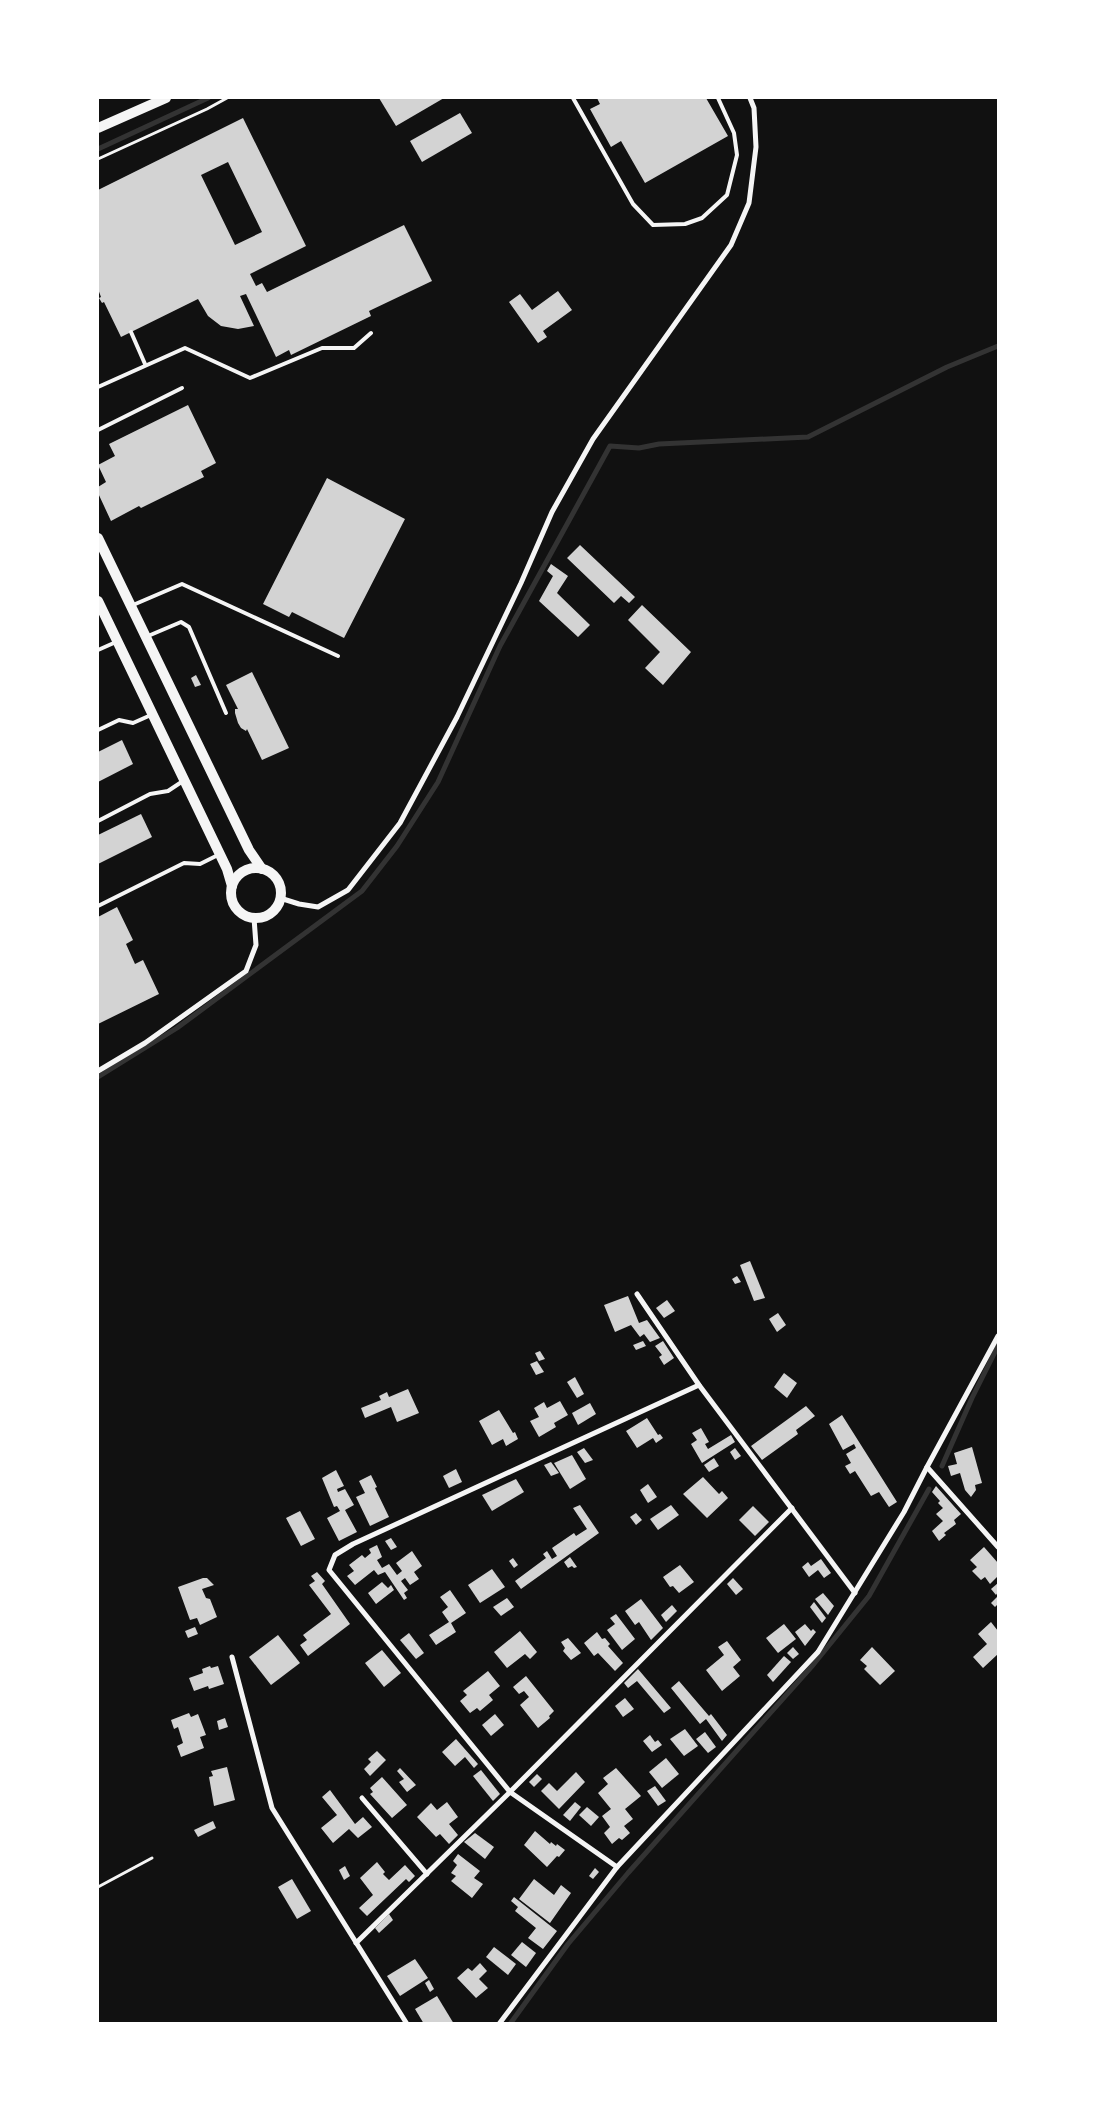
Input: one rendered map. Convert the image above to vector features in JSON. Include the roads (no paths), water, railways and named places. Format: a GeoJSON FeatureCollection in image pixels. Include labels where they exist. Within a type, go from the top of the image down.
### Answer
{"type":"FeatureCollection","features":[{"type":"Feature","properties":{"kind":"main road"},"geometry":{"type":"LineString","coordinates":[[98,128],[166,98]]}},
{"type":"Feature","properties":{"kind":"main road"},"geometry":{"type":"LineString","coordinates":[[98,538],[249,850],[262,869],[277,880],[280,888],[280,898],[277,906],[271,912],[254,918],[248,917],[237,909],[232,902],[232,886],[220,854],[98,601]]}},
{"type":"Feature","properties":{"kind":"main road"},"geometry":{"type":"LineString","coordinates":[[232,886],[242,872],[262,869]]}},
{"type":"Feature","properties":{"kind":"street"},"geometry":{"type":"LineString","coordinates":[[280,898],[318,907],[348,890],[400,823],[457,718],[521,583],[552,512],[593,439],[731,245],[749,203],[756,147],[754,108],[750,98]]}},
{"type":"Feature","properties":{"kind":"street"},"geometry":{"type":"LineString","coordinates":[[98,1071],[144,1044],[246,971],[256,945],[254,918]]}},
{"type":"Feature","properties":{"kind":"street"},"geometry":{"type":"LineString","coordinates":[[637,1294],[699,1385],[855,1593]]}},
{"type":"Feature","properties":{"kind":"street"},"geometry":{"type":"LineString","coordinates":[[499,2024],[617,1867],[818,1652],[904,1512],[998,1336]]}},
{"type":"Feature","properties":{"kind":"street"},"geometry":{"type":"LineString","coordinates":[[617,1867],[510,1792],[329,1570],[334,1556],[353,1544],[699,1385]]}},
{"type":"Feature","properties":{"kind":"street"},"geometry":{"type":"LineString","coordinates":[[927,1467],[998,1548]]}},
{"type":"Feature","properties":{"kind":"street"},"geometry":{"type":"LineString","coordinates":[[356,1943],[510,1792],[792,1508]]}},
{"type":"Feature","properties":{"kind":"street"},"geometry":{"type":"LineString","coordinates":[[232,1657],[272,1808],[407,2024]]}},
{"type":"Feature","properties":{"kind":"street"},"geometry":{"type":"LineString","coordinates":[[362,1798],[427,1874]]}},
{"type":"Feature","properties":{"kind":"lane"},"geometry":{"type":"LineString","coordinates":[[573,98],[633,204],[653,225],[685,224],[702,218],[727,195],[737,155],[734,133],[718,98]]}},
{"type":"Feature","properties":{"kind":"lane"},"geometry":{"type":"LineString","coordinates":[[132,332],[145,364]]}},
{"type":"Feature","properties":{"kind":"lane"},"geometry":{"type":"LineString","coordinates":[[98,387],[145,364],[185,348],[250,378],[322,348],[354,348],[371,333]]}},
{"type":"Feature","properties":{"kind":"lane"},"geometry":{"type":"LineString","coordinates":[[98,430],[182,388]]}},
{"type":"Feature","properties":{"kind":"lane"},"geometry":{"type":"LineString","coordinates":[[131,606],[182,584],[338,656]]}},
{"type":"Feature","properties":{"kind":"lane"},"geometry":{"type":"LineString","coordinates":[[146,637],[181,622],[189,627],[226,713]]}},
{"type":"Feature","properties":{"kind":"lane"},"geometry":{"type":"LineString","coordinates":[[98,650],[117,642]]}},
{"type":"Feature","properties":{"kind":"lane"},"geometry":{"type":"LineString","coordinates":[[98,730],[119,720],[133,723],[152,714]]}},
{"type":"Feature","properties":{"kind":"lane"},"geometry":{"type":"LineString","coordinates":[[98,821],[150,794],[168,791],[184,780]]}},
{"type":"Feature","properties":{"kind":"lane"},"geometry":{"type":"LineString","coordinates":[[98,906],[184,863],[200,864],[220,854]]}},
{"type":"Feature","properties":{"kind":"waterway"},"geometry":{"type":"LineString","coordinates":[[98,149],[208,98]]}},
{"type":"Feature","properties":{"kind":"waterway"},"geometry":{"type":"LineString","coordinates":[[98,1077],[177,1028],[362,891],[397,846],[438,782],[500,646],[610,446],[639,448],[659,444],[808,437],[947,367],[998,346]]}},
{"type":"Feature","properties":{"kind":"waterway"},"geometry":{"type":"LineString","coordinates":[[942,1466],[972,1398],[998,1346]]}},
{"type":"Feature","properties":{"kind":"waterway"},"geometry":{"type":"LineString","coordinates":[[510,2024],[568,1944],[628,1873],[813,1665],[869,1596],[929,1489]]}}]}
